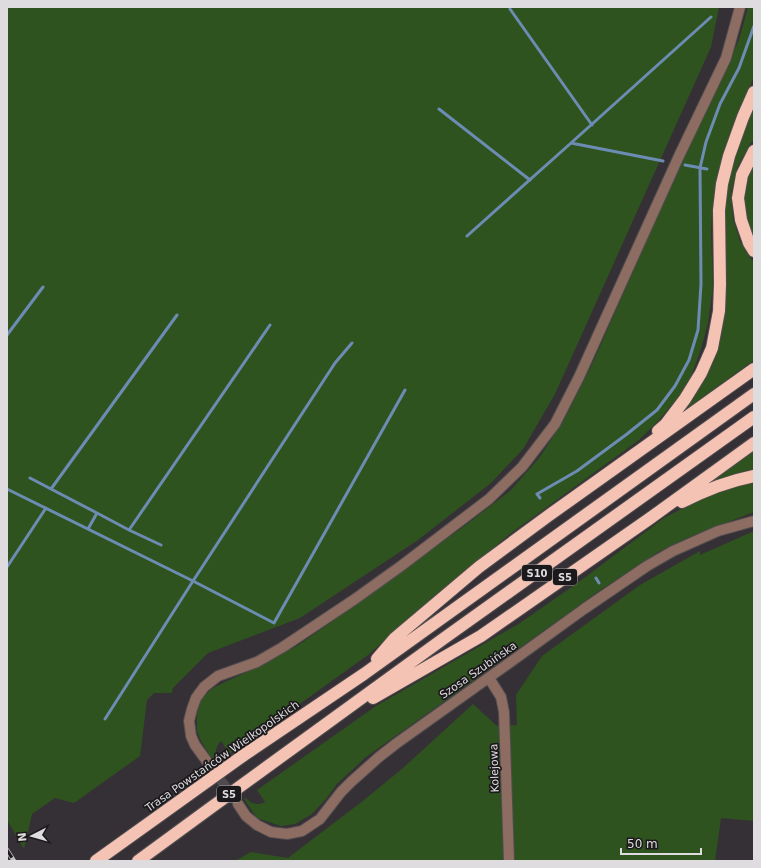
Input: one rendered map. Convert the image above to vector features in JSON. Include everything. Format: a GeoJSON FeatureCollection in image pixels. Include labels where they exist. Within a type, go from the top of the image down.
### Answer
{"type":"FeatureCollection","features":[{"type":"Feature","properties":{"kind":"highway"},"geometry":{"type":"LineString","coordinates":[[638,451],[666,424],[685,399],[701,373],[712,348],[720,297],[719,210],[722,184],[729,156],[743,116],[754,92]]}},
{"type":"Feature","properties":{"kind":"highway"},"geometry":{"type":"LineString","coordinates":[[754,151],[742,175],[738,198],[741,220],[749,243],[754,250]]}},
{"type":"Feature","properties":{"kind":"highway","name":"S5"},"geometry":{"type":"LineString","coordinates":[[364,674],[395,638],[479,567],[638,451],[754,369]]}},
{"type":"Feature","properties":{"kind":"highway","name":"S10"},"geometry":{"type":"LineString","coordinates":[[364,674],[754,394]]}},
{"type":"Feature","properties":{"kind":"highway","name":"S10"},"geometry":{"type":"LineString","coordinates":[[320,728],[754,417]]}},
{"type":"Feature","properties":{"kind":"highway"},"geometry":{"type":"LineString","coordinates":[[649,519],[754,443]]}},
{"type":"Feature","properties":{"kind":"highway","name":"S5"},"geometry":{"type":"LineString","coordinates":[[138,861],[320,728],[481,636],[649,519],[696,495],[736,480],[754,476]]}},
{"type":"Feature","properties":{"kind":"highway","name":"Trasa Powstańców Wielkopolskich"},"geometry":{"type":"LineString","coordinates":[[96,861],[244,755],[364,674]]}},
{"type":"Feature","properties":{"kind":"street"},"geometry":{"type":"LineString","coordinates":[[211,767],[195,745],[191,736],[189,721],[196,698],[204,687],[218,676],[257,662],[284,647],[408,561],[489,499],[522,467],[555,424],[579,377],[679,156],[726,58],[740,7]]}},
{"type":"Feature","properties":{"kind":"street","name":"Szosa Szubińska"},"geometry":{"type":"LineString","coordinates":[[238,804],[246,816],[257,825],[271,832],[287,834],[302,831],[320,819],[341,792],[379,757],[584,609],[647,566],[673,551],[718,531],[754,521]]}},
{"type":"Feature","properties":{"kind":"street","name":"Kolejowa"},"geometry":{"type":"LineString","coordinates":[[489,678],[501,697],[504,712],[509,861]]}},
{"type":"Feature","properties":{"kind":"green space"},"geometry":{"type":"Polygon","coordinates":[[[7,7],[719,7],[711,47],[555,394],[523,449],[491,483],[418,540],[300,618],[208,653],[173,688],[172,693],[154,693],[147,700],[140,756],[74,803],[55,798],[32,814],[24,849],[7,820],[7,7]]]}},
{"type":"Feature","properties":{"kind":"green space"},"geometry":{"type":"Polygon","coordinates":[[[748,7],[754,7],[754,76],[723,155],[716,182],[711,233],[713,285],[708,323],[692,374],[680,395],[659,420],[639,440],[510,534],[423,606],[368,655],[230,754],[221,741],[216,748],[218,762],[215,764],[201,741],[197,731],[197,714],[200,702],[207,693],[213,688],[264,664],[300,644],[341,615],[463,527],[510,491],[539,458],[563,422],[594,360],[675,176],[739,40],[748,7]]]}},
{"type":"Feature","properties":{"kind":"green space"},"geometry":{"type":"Polygon","coordinates":[[[754,107],[754,140],[750,144],[738,166],[731,192],[733,219],[740,241],[754,262],[754,360],[685,410],[709,367],[723,240],[726,189],[738,143],[754,107]]]}},
{"type":"Feature","properties":{"kind":"green space"},"geometry":{"type":"Polygon","coordinates":[[[754,162],[754,238],[745,210],[745,191],[754,162]]]}},
{"type":"Feature","properties":{"kind":"green space"},"geometry":{"type":"Polygon","coordinates":[[[754,448],[754,469],[710,482],[754,448]]]}},
{"type":"Feature","properties":{"kind":"green space"},"geometry":{"type":"Polygon","coordinates":[[[754,480],[754,512],[689,537],[658,552],[602,589],[366,757],[337,784],[312,814],[295,824],[281,826],[257,818],[244,799],[246,798],[255,804],[265,802],[257,790],[376,706],[520,623],[576,584],[664,518],[700,499],[754,480]]]}},
{"type":"Feature","properties":{"kind":"green space"},"geometry":{"type":"Polygon","coordinates":[[[754,531],[754,821],[721,818],[715,861],[235,861],[251,852],[288,858],[403,768],[473,704],[497,726],[517,725],[516,695],[542,656],[640,585],[700,551],[700,555],[754,531]]]}},
{"type":"Feature","properties":{"kind":"waterway"},"geometry":{"type":"LineString","coordinates":[[510,9],[592,125]]}},
{"type":"Feature","properties":{"kind":"waterway"},"geometry":{"type":"LineString","coordinates":[[571,143],[711,17]]}},
{"type":"Feature","properties":{"kind":"waterway"},"geometry":{"type":"LineString","coordinates":[[540,498],[537,494],[577,471],[657,410],[675,386],[689,360],[698,330],[701,284],[700,168],[706,142],[720,104],[739,68],[754,26]]}},
{"type":"Feature","properties":{"kind":"waterway"},"geometry":{"type":"LineString","coordinates":[[439,109],[530,180]]}},
{"type":"Feature","properties":{"kind":"waterway"},"geometry":{"type":"LineString","coordinates":[[467,236],[571,143],[663,161]]}},
{"type":"Feature","properties":{"kind":"waterway"},"geometry":{"type":"LineString","coordinates":[[685,165],[707,169]]}},
{"type":"Feature","properties":{"kind":"waterway"},"geometry":{"type":"LineString","coordinates":[[7,335],[43,287]]}},
{"type":"Feature","properties":{"kind":"waterway"},"geometry":{"type":"LineString","coordinates":[[88,529],[97,513],[51,489],[177,315]]}},
{"type":"Feature","properties":{"kind":"waterway"},"geometry":{"type":"LineString","coordinates":[[97,513],[129,530],[270,325]]}},
{"type":"Feature","properties":{"kind":"waterway"},"geometry":{"type":"LineString","coordinates":[[105,719],[335,363],[352,343]]}},
{"type":"Feature","properties":{"kind":"waterway"},"geometry":{"type":"LineString","coordinates":[[7,489],[193,581],[274,623],[405,390]]}},
{"type":"Feature","properties":{"kind":"waterway"},"geometry":{"type":"LineString","coordinates":[[30,478],[51,489]]}},
{"type":"Feature","properties":{"kind":"waterway"},"geometry":{"type":"LineString","coordinates":[[7,567],[46,508]]}},
{"type":"Feature","properties":{"kind":"waterway"},"geometry":{"type":"LineString","coordinates":[[129,530],[161,545]]}},
{"type":"Feature","properties":{"kind":"waterway"},"geometry":{"type":"LineString","coordinates":[[596,578],[599,583]]}},
{"type":"Feature","properties":{"kind":"tunnel"},"geometry":{"type":"LineString","coordinates":[[212,768],[238,804]]}},
{"type":"Feature","properties":{"kind":"railway"},"geometry":{"type":"LineString","coordinates":[[7,850],[14,861]]}}]}
